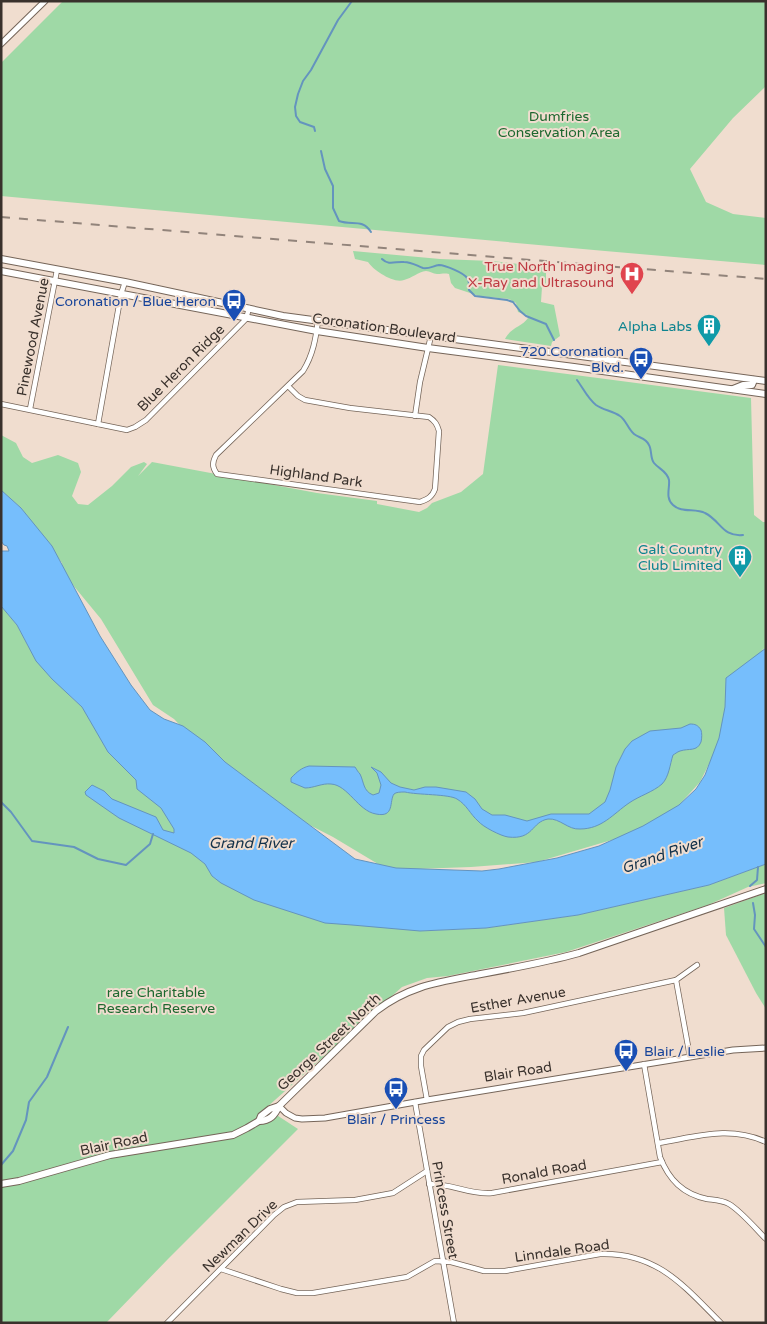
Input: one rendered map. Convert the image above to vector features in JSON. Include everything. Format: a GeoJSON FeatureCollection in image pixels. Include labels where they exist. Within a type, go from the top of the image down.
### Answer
{"type":"FeatureCollection","features":[{"type":"Feature","properties":{"kind":"main road","name":"Coronation Boulevard"},"geometry":{"type":"LineString","coordinates":[[1,258],[283,316],[766,381]]}},
{"type":"Feature","properties":{"kind":"main road","name":"Coronation Boulevard"},"geometry":{"type":"LineString","coordinates":[[1,271],[316,331],[766,394]]}},
{"type":"Feature","properties":{"kind":"main road"},"geometry":{"type":"LineString","coordinates":[[168,303],[169,292]]}},
{"type":"Feature","properties":{"kind":"main road"},"geometry":{"type":"LineString","coordinates":[[528,361],[530,350]]}},
{"type":"Feature","properties":{"kind":"main road"},"geometry":{"type":"LineString","coordinates":[[732,390],[743,385],[752,385],[754,380]]}},
{"type":"Feature","properties":{"kind":"main road","name":"George Street North"},"geometry":{"type":"LineString","coordinates":[[279,1106],[376,1011],[396,997],[415,988],[551,961],[766,889]]}},
{"type":"Feature","properties":{"kind":"main road","name":"Blair Road"},"geometry":{"type":"LineString","coordinates":[[1,1184],[19,1181],[110,1155],[233,1135],[259,1121],[266,1121],[275,1114],[279,1106]]}},
{"type":"Feature","properties":{"kind":"street"},"geometry":{"type":"LineString","coordinates":[[1,44],[45,1]]}},
{"type":"Feature","properties":{"kind":"street","name":"Pinewood Avenue"},"geometry":{"type":"LineString","coordinates":[[30,409],[57,270]]}},
{"type":"Feature","properties":{"kind":"street"},"geometry":{"type":"LineString","coordinates":[[98,424],[121,294],[125,282]]}},
{"type":"Feature","properties":{"kind":"street","name":"Blue Heron Ridge"},"geometry":{"type":"LineString","coordinates":[[1,404],[127,430],[135,427],[146,420],[246,319],[250,308]]}},
{"type":"Feature","properties":{"kind":"street","name":"Highland Park"},"geometry":{"type":"LineString","coordinates":[[288,386],[305,400],[350,408],[429,417],[434,420],[440,430],[433,495],[420,502],[217,474],[212,466],[216,455],[288,386],[309,362],[318,320]]}},
{"type":"Feature","properties":{"kind":"street"},"geometry":{"type":"LineString","coordinates":[[415,416],[420,382],[431,336]]}},
{"type":"Feature","properties":{"kind":"street","name":"Esther Avenue"},"geometry":{"type":"LineString","coordinates":[[427,1100],[421,1056],[424,1050],[448,1027],[458,1022],[523,1013],[676,980],[697,965]]}},
{"type":"Feature","properties":{"kind":"street"},"geometry":{"type":"LineString","coordinates":[[676,980],[690,1057]]}},
{"type":"Feature","properties":{"kind":"street","name":"Blair Road"},"geometry":{"type":"LineString","coordinates":[[279,1106],[295,1118],[315,1119],[644,1064],[742,1049],[766,1048]]}},
{"type":"Feature","properties":{"kind":"street"},"geometry":{"type":"LineString","coordinates":[[644,1064],[662,1162],[674,1182],[697,1196],[729,1204],[766,1239]]}},
{"type":"Feature","properties":{"kind":"street","name":"Princess Street"},"geometry":{"type":"LineString","coordinates":[[415,1102],[454,1323]]}},
{"type":"Feature","properties":{"kind":"street"},"geometry":{"type":"LineString","coordinates":[[658,1143],[724,1132],[747,1135],[766,1142]]}},
{"type":"Feature","properties":{"kind":"street","name":"Ronald Road"},"geometry":{"type":"LineString","coordinates":[[429,1184],[442,1184],[475,1193],[492,1193],[662,1162]]}},
{"type":"Feature","properties":{"kind":"street","name":"Newman Drive"},"geometry":{"type":"LineString","coordinates":[[167,1323],[284,1207],[297,1202],[355,1200],[393,1193],[427,1171]]}},
{"type":"Feature","properties":{"kind":"street","name":"Linndale Road"},"geometry":{"type":"LineString","coordinates":[[443,1262],[451,1262],[484,1271],[505,1271],[600,1254],[620,1255],[652,1264],[668,1273],[684,1285],[721,1323]]}},
{"type":"Feature","properties":{"kind":"street"},"geometry":{"type":"LineString","coordinates":[[221,1269],[281,1289],[297,1293],[313,1293],[407,1277],[435,1261],[443,1262]]}},
{"type":"Feature","properties":{"kind":"green space","name":"Dumfries Conservation Area"},"geometry":{"type":"Polygon","coordinates":[[[63,1],[766,1],[766,86],[733,118],[690,169],[706,202],[733,214],[766,218],[766,265],[1,196],[1,63],[63,1]]]}},
{"type":"Feature","properties":{"kind":"green space"},"geometry":{"type":"Polygon","coordinates":[[[353,251],[440,259],[492,261],[545,267],[546,283],[542,287],[541,302],[554,305],[560,336],[552,342],[551,346],[505,339],[510,332],[528,318],[527,315],[518,312],[516,303],[509,299],[479,296],[455,288],[451,283],[449,274],[436,274],[426,271],[404,280],[395,280],[379,272],[368,262],[355,259],[353,251]]]}},
{"type":"Feature","properties":{"kind":"green space"},"geometry":{"type":"Polygon","coordinates":[[[498,365],[751,398],[754,515],[763,522],[766,522],[766,648],[763,649],[700,782],[679,805],[639,832],[537,862],[388,870],[333,837],[243,791],[174,719],[153,705],[101,619],[63,573],[62,563],[21,508],[1,490],[1,435],[16,443],[23,457],[32,463],[58,455],[78,463],[81,472],[72,496],[78,504],[88,505],[112,486],[131,467],[144,462],[147,464],[138,476],[152,462],[317,493],[377,501],[377,504],[419,512],[432,503],[461,492],[483,474],[498,365]]]}},
{"type":"Feature","properties":{"kind":"green space","name":"rare Charitable Research Reserve"},"geometry":{"type":"Polygon","coordinates":[[[1,606],[17,625],[28,646],[70,696],[82,707],[89,718],[420,931],[486,928],[578,915],[709,885],[766,864],[766,883],[748,887],[708,905],[566,952],[448,976],[427,978],[402,987],[266,1108],[298,1129],[106,1323],[1,1323],[1,606]]]}},
{"type":"Feature","properties":{"kind":"green space"},"geometry":{"type":"Polygon","coordinates":[[[766,893],[766,1009],[726,935],[724,908],[766,893]]]}},
{"type":"Feature","properties":{"kind":"water","name":"Grand River"},"geometry":{"type":"Polygon","coordinates":[[[1,490],[21,508],[52,546],[100,636],[131,685],[150,710],[164,719],[183,726],[205,742],[225,762],[355,859],[396,868],[482,871],[557,858],[599,846],[643,826],[679,805],[696,789],[705,775],[719,738],[725,707],[726,678],[766,648],[766,864],[709,885],[578,915],[486,928],[420,931],[325,923],[254,900],[221,883],[212,876],[205,864],[191,853],[119,818],[86,795],[85,792],[92,785],[104,791],[112,799],[156,817],[163,830],[174,833],[174,829],[161,808],[137,789],[136,780],[108,752],[82,707],[36,661],[17,625],[1,606],[1,551],[9,551],[7,546],[1,541],[1,490]]]}},
{"type":"Feature","properties":{"kind":"water"},"geometry":{"type":"Polygon","coordinates":[[[690,724],[696,725],[701,730],[701,742],[695,748],[680,751],[673,755],[668,774],[662,784],[629,803],[601,824],[588,828],[576,829],[556,820],[548,819],[542,821],[523,836],[508,837],[484,826],[463,804],[453,797],[397,792],[394,794],[389,811],[382,815],[370,812],[364,808],[337,785],[328,784],[305,788],[291,782],[291,778],[297,772],[309,766],[355,767],[366,789],[373,795],[379,793],[381,785],[377,773],[371,767],[381,772],[391,783],[400,787],[414,790],[436,787],[466,792],[475,799],[482,809],[492,815],[505,815],[527,821],[551,814],[589,814],[605,802],[616,767],[625,749],[632,741],[650,731],[681,728],[690,724]]]}},
{"type":"Feature","properties":{"kind":"waterway"},"geometry":{"type":"LineString","coordinates":[[315,131],[314,127],[300,122],[296,116],[295,107],[298,94],[303,81],[338,20],[352,1]]}},
{"type":"Feature","properties":{"kind":"waterway"},"geometry":{"type":"LineString","coordinates":[[321,151],[325,169],[333,186],[333,208],[339,221],[364,225],[371,232]]}},
{"type":"Feature","properties":{"kind":"waterway"},"geometry":{"type":"LineString","coordinates":[[382,259],[390,263],[410,263],[423,268],[439,265],[454,270],[467,278],[469,290],[475,296],[513,302],[526,316],[546,324],[554,340]]}},
{"type":"Feature","properties":{"kind":"waterway"},"geometry":{"type":"LineString","coordinates":[[577,380],[593,403],[620,416],[634,434],[648,443],[653,461],[668,477],[668,496],[673,505],[680,509],[705,513],[730,534],[743,535]]}},
{"type":"Feature","properties":{"kind":"waterway"},"geometry":{"type":"LineString","coordinates":[[1,802],[11,812],[32,841],[74,847],[98,859],[126,865],[150,844],[153,834]]}},
{"type":"Feature","properties":{"kind":"waterway"},"geometry":{"type":"LineString","coordinates":[[750,886],[757,880],[758,867]]}},
{"type":"Feature","properties":{"kind":"waterway"},"geometry":{"type":"LineString","coordinates":[[753,903],[755,915],[754,929],[766,947]]}},
{"type":"Feature","properties":{"kind":"waterway"},"geometry":{"type":"LineString","coordinates":[[1,1165],[13,1151],[26,1120],[29,1102],[47,1077],[68,1027]]}},
{"type":"Feature","properties":{"kind":"railway"},"geometry":{"type":"LineString","coordinates":[[1,217],[766,279]]}},
{"type":"Feature","properties":{"kind":"place","name":"True North Imaging X-Ray and Ultrasound"},"geometry":{"type":"Point","coordinates":[632,295]}},
{"type":"Feature","properties":{"kind":"place","name":"Coronation / Blue Heron"},"geometry":{"type":"Point","coordinates":[234,322]}},
{"type":"Feature","properties":{"kind":"place","name":"Alpha Labs"},"geometry":{"type":"Point","coordinates":[709,347]}},
{"type":"Feature","properties":{"kind":"place","name":"720 Coronation Blvd."},"geometry":{"type":"Point","coordinates":[641,380]}},
{"type":"Feature","properties":{"kind":"place","name":"Galt Country Club Limited"},"geometry":{"type":"Point","coordinates":[740,578]}},
{"type":"Feature","properties":{"kind":"place","name":"Blair / Leslie"},"geometry":{"type":"Point","coordinates":[626,1072]}},
{"type":"Feature","properties":{"kind":"place","name":"Blair / Princess"},"geometry":{"type":"Point","coordinates":[396,1110]}}]}
